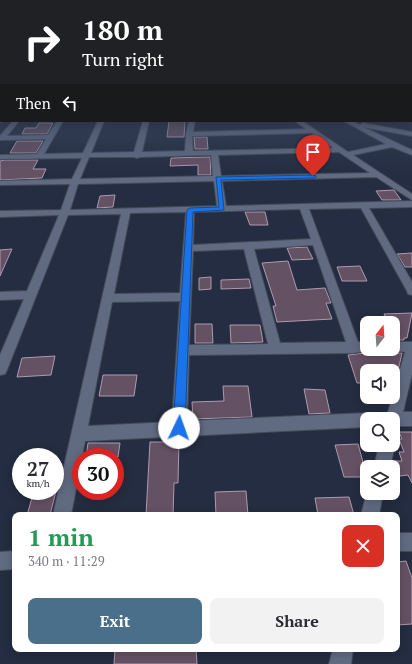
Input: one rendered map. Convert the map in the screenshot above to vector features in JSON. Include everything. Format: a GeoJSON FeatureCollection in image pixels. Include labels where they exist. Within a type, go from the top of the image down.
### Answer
{"type":"FeatureCollection","features":[{"type":"Feature","properties":{"kind":"street"},"geometry":{"type":"LineString","coordinates":[[1,138],[15,122]]}},
{"type":"Feature","properties":{"kind":"street"},"geometry":{"type":"LineString","coordinates":[[39,156],[59,122]]}},
{"type":"Feature","properties":{"kind":"street"},"geometry":{"type":"LineString","coordinates":[[0,370],[65,212],[75,181],[101,122]]}},
{"type":"Feature","properties":{"kind":"street"},"geometry":{"type":"LineString","coordinates":[[137,156],[146,122]]}},
{"type":"Feature","properties":{"kind":"street"},"geometry":{"type":"LineString","coordinates":[[189,154],[192,122]]}},
{"type":"Feature","properties":{"kind":"street"},"geometry":{"type":"LineString","coordinates":[[299,122],[412,198]]}},
{"type":"Feature","properties":{"kind":"street"},"geometry":{"type":"LineString","coordinates":[[304,122],[412,193]]}},
{"type":"Feature","properties":{"kind":"street"},"geometry":{"type":"LineString","coordinates":[[348,122],[412,134]]}},
{"type":"Feature","properties":{"kind":"street"},"geometry":{"type":"LineString","coordinates":[[348,122],[412,153]]}},
{"type":"Feature","properties":{"kind":"street"},"geometry":{"type":"LineString","coordinates":[[190,134],[311,131]]}},
{"type":"Feature","properties":{"kind":"street"},"geometry":{"type":"LineString","coordinates":[[1,138],[49,137]]}},
{"type":"Feature","properties":{"kind":"street"},"geometry":{"type":"LineString","coordinates":[[351,153],[393,145]]}},
{"type":"Feature","properties":{"kind":"street"},"geometry":{"type":"LineString","coordinates":[[0,158],[39,156],[137,156],[340,150]]}},
{"type":"Feature","properties":{"kind":"street"},"geometry":{"type":"LineString","coordinates":[[214,153],[222,209]]}},
{"type":"Feature","properties":{"kind":"street"},"geometry":{"type":"LineString","coordinates":[[0,183],[377,175]]}},
{"type":"Feature","properties":{"kind":"street"},"geometry":{"type":"LineString","coordinates":[[1,216],[65,212],[412,204]]}},
{"type":"Feature","properties":{"kind":"street"},"geometry":{"type":"LineString","coordinates":[[364,206],[412,291]]}},
{"type":"Feature","properties":{"kind":"street"},"geometry":{"type":"LineString","coordinates":[[304,207],[316,242],[360,345]]}},
{"type":"Feature","properties":{"kind":"street"},"geometry":{"type":"LineString","coordinates":[[179,428],[190,210]]}},
{"type":"Feature","properties":{"kind":"street"},"geometry":{"type":"LineString","coordinates":[[63,512],[126,211]]}},
{"type":"Feature","properties":{"kind":"street"},"geometry":{"type":"LineString","coordinates":[[187,248],[316,242]]}},
{"type":"Feature","properties":{"kind":"street"},"geometry":{"type":"LineString","coordinates":[[248,246],[275,348]]}},
{"type":"Feature","properties":{"kind":"street"},"geometry":{"type":"LineString","coordinates":[[0,296],[31,295]]}},
{"type":"Feature","properties":{"kind":"street"},"geometry":{"type":"LineString","coordinates":[[108,298],[186,297]]}},
{"type":"Feature","properties":{"kind":"street"},"geometry":{"type":"LineString","coordinates":[[184,350],[360,347]]}},
{"type":"Feature","properties":{"kind":"street"},"geometry":{"type":"LineString","coordinates":[[395,412],[412,347],[400,347]]}},
{"type":"Feature","properties":{"kind":"street"},"geometry":{"type":"LineString","coordinates":[[400,420],[412,419]]}},
{"type":"Feature","properties":{"kind":"street"},"geometry":{"type":"LineString","coordinates":[[79,434],[360,420]]}},
{"type":"Feature","properties":{"kind":"street"},"geometry":{"type":"LineString","coordinates":[[371,512],[373,500]]}},
{"type":"Feature","properties":{"kind":"street"},"geometry":{"type":"LineString","coordinates":[[400,542],[412,542]]}},
{"type":"Feature","properties":{"kind":"street"},"geometry":{"type":"LineString","coordinates":[[0,561],[12,560]]}},
{"type":"Feature","properties":{"kind":"street"},"geometry":{"type":"LineString","coordinates":[[340,664],[342,652]]}},
{"type":"Feature","properties":{"kind":"building"},"geometry":{"type":"Polygon","coordinates":[[[169,122],[185,122],[184,137],[167,137],[169,122]]]}},
{"type":"Feature","properties":{"kind":"building"},"geometry":{"type":"Polygon","coordinates":[[[39,123],[53,123],[47,134],[22,134],[25,128],[36,128],[39,123]]]}},
{"type":"Feature","properties":{"kind":"building"},"geometry":{"type":"Polygon","coordinates":[[[194,137],[207,137],[208,149],[195,149],[194,137]]]}},
{"type":"Feature","properties":{"kind":"building"},"geometry":{"type":"Polygon","coordinates":[[[17,141],[43,141],[36,153],[10,153],[17,141]]]}},
{"type":"Feature","properties":{"kind":"building"},"geometry":{"type":"Polygon","coordinates":[[[210,157],[211,175],[198,175],[198,165],[170,166],[171,158],[210,157]]]}},
{"type":"Feature","properties":{"kind":"building"},"geometry":{"type":"Polygon","coordinates":[[[38,160],[33,169],[46,169],[42,178],[0,180],[0,161],[38,160]]]}},
{"type":"Feature","properties":{"kind":"building"},"geometry":{"type":"Polygon","coordinates":[[[394,190],[401,200],[382,200],[376,191],[394,190]]]}},
{"type":"Feature","properties":{"kind":"building"},"geometry":{"type":"Polygon","coordinates":[[[115,195],[113,207],[97,208],[100,196],[115,195]]]}},
{"type":"Feature","properties":{"kind":"building"},"geometry":{"type":"Polygon","coordinates":[[[245,212],[265,212],[268,225],[250,225],[245,212]]]}},
{"type":"Feature","properties":{"kind":"building"},"geometry":{"type":"Polygon","coordinates":[[[307,247],[313,259],[292,260],[287,248],[307,247]]]}},
{"type":"Feature","properties":{"kind":"building"},"geometry":{"type":"Polygon","coordinates":[[[12,249],[0,276],[0,250],[12,249]]]}},
{"type":"Feature","properties":{"kind":"building"},"geometry":{"type":"Polygon","coordinates":[[[412,253],[412,267],[405,267],[397,254],[412,253]]]}},
{"type":"Feature","properties":{"kind":"building"},"geometry":{"type":"Polygon","coordinates":[[[288,261],[297,290],[325,288],[331,303],[326,303],[332,319],[277,322],[273,306],[276,306],[262,263],[288,261]]]}},
{"type":"Feature","properties":{"kind":"building"},"geometry":{"type":"Polygon","coordinates":[[[360,266],[367,281],[342,281],[337,267],[360,266]]]}},
{"type":"Feature","properties":{"kind":"building"},"geometry":{"type":"Polygon","coordinates":[[[211,277],[211,289],[199,290],[199,278],[211,277]]]}},
{"type":"Feature","properties":{"kind":"building"},"geometry":{"type":"Polygon","coordinates":[[[249,279],[251,288],[221,289],[221,280],[249,279]]]}},
{"type":"Feature","properties":{"kind":"building"},"geometry":{"type":"Polygon","coordinates":[[[412,313],[407,338],[400,340],[400,316],[385,316],[384,314],[412,313]]]}},
{"type":"Feature","properties":{"kind":"building"},"geometry":{"type":"Polygon","coordinates":[[[195,324],[212,324],[213,343],[195,343],[195,324]]]}},
{"type":"Feature","properties":{"kind":"building"},"geometry":{"type":"Polygon","coordinates":[[[230,325],[260,325],[263,342],[231,343],[230,325]]]}},
{"type":"Feature","properties":{"kind":"building"},"geometry":{"type":"Polygon","coordinates":[[[400,353],[402,353],[400,364],[360,364],[360,383],[357,383],[348,355],[360,354],[360,356],[400,356],[400,353]]]}},
{"type":"Feature","properties":{"kind":"building"},"geometry":{"type":"Polygon","coordinates":[[[55,356],[51,375],[17,377],[22,358],[55,356]]]}},
{"type":"Feature","properties":{"kind":"building"},"geometry":{"type":"Polygon","coordinates":[[[103,375],[137,375],[134,396],[99,396],[103,375]]]}},
{"type":"Feature","properties":{"kind":"building"},"geometry":{"type":"Polygon","coordinates":[[[223,386],[248,386],[252,417],[193,419],[192,402],[224,401],[223,386]]]}},
{"type":"Feature","properties":{"kind":"building"},"geometry":{"type":"Polygon","coordinates":[[[304,389],[325,390],[330,413],[309,414],[304,389]]]}},
{"type":"Feature","properties":{"kind":"building"},"geometry":{"type":"Polygon","coordinates":[[[400,432],[412,432],[412,483],[408,475],[400,476],[400,461],[402,461],[399,452],[404,452],[400,442],[400,439],[402,439],[400,432]]]}},
{"type":"Feature","properties":{"kind":"building"},"geometry":{"type":"Polygon","coordinates":[[[150,442],[179,442],[178,483],[174,483],[173,512],[146,512],[150,442]]]}},
{"type":"Feature","properties":{"kind":"building"},"geometry":{"type":"Polygon","coordinates":[[[88,443],[120,443],[119,448],[87,448],[88,443]]]}},
{"type":"Feature","properties":{"kind":"building"},"geometry":{"type":"Polygon","coordinates":[[[358,444],[362,460],[360,460],[360,477],[344,477],[335,445],[358,444]]]}},
{"type":"Feature","properties":{"kind":"building"},"geometry":{"type":"Polygon","coordinates":[[[246,491],[248,512],[216,512],[215,492],[246,491]]]}},
{"type":"Feature","properties":{"kind":"building"},"geometry":{"type":"Polygon","coordinates":[[[349,497],[353,512],[317,512],[315,498],[349,497]]]}},
{"type":"Feature","properties":{"kind":"building"},"geometry":{"type":"Polygon","coordinates":[[[31,500],[54,500],[51,512],[28,512],[31,500]]]}},
{"type":"Feature","properties":{"kind":"building"},"geometry":{"type":"Polygon","coordinates":[[[406,561],[412,578],[412,624],[400,625],[400,562],[406,561]]]}},
{"type":"Feature","properties":{"kind":"building"},"geometry":{"type":"Polygon","coordinates":[[[115,652],[196,652],[197,664],[114,664],[115,652]]]}},
{"type":"Feature","properties":{"kind":"route"},"geometry":{"type":"LineString","coordinates":[[179,428],[190,210],[222,209],[218,178],[313,176]]}}]}
